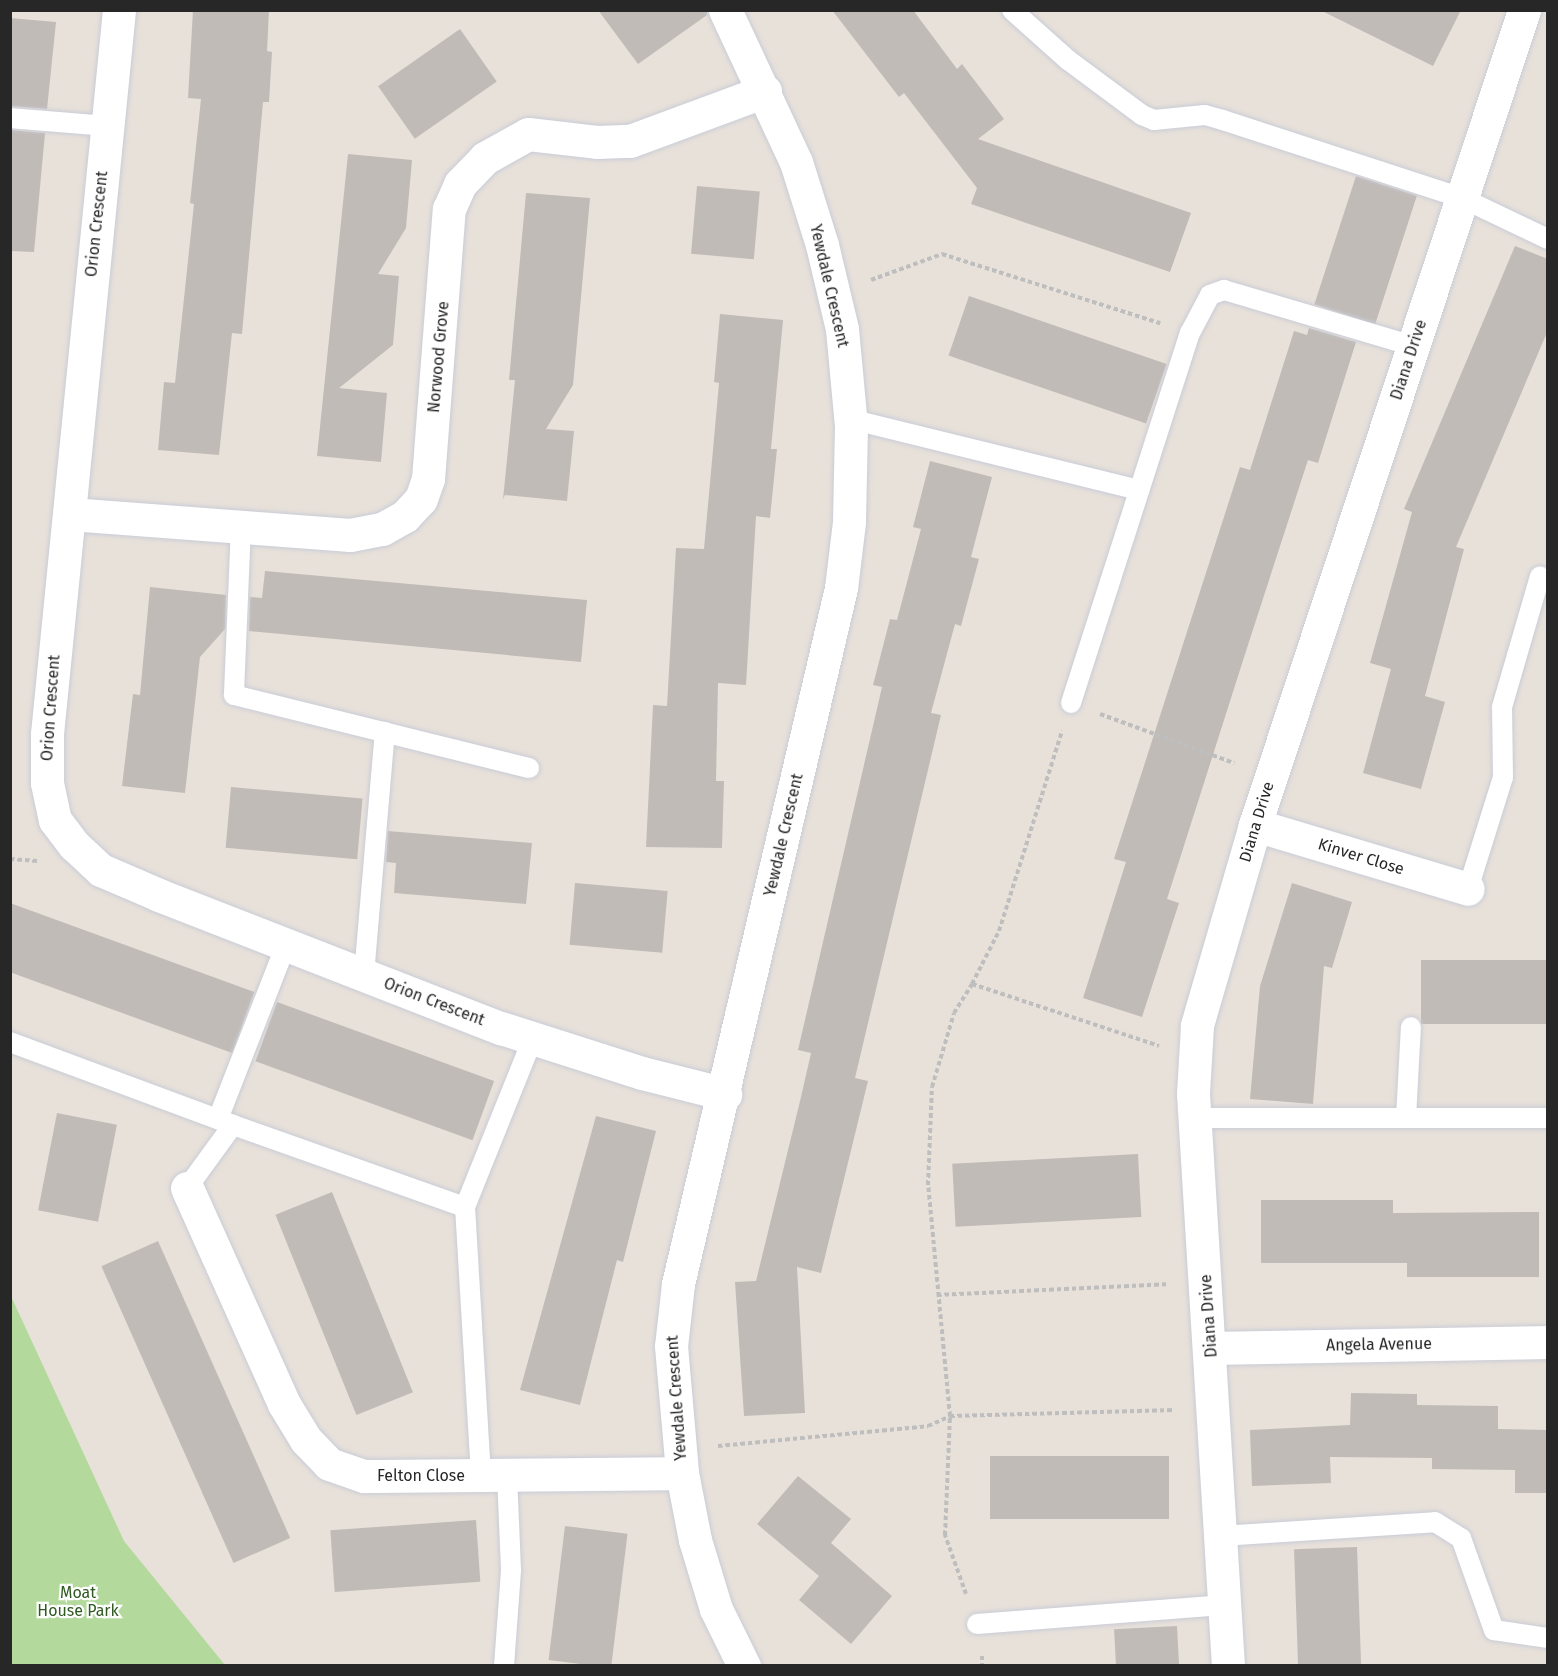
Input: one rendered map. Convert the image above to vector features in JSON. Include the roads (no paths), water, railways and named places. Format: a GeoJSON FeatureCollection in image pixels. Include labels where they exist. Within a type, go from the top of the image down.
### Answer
{"type":"FeatureCollection","features":[{"type":"Feature","properties":{"kind":"street","name":"Orion Crescent"},"geometry":{"type":"LineString","coordinates":[[118,10],[47,734],[47,783],[55,820],[74,845],[101,870],[286,945],[533,1038],[642,1073],[724,1094]]}},
{"type":"Feature","properties":{"kind":"street","name":"Yewdale Crescent"},"geometry":{"type":"LineString","coordinates":[[725,10],[765,91],[796,162],[842,329],[850,419],[849,522],[841,588],[675,1305],[671,1346],[682,1473],[695,1540],[716,1609],[744,1665]]}},
{"type":"Feature","properties":{"kind":"street","name":"Diana Drive"},"geometry":{"type":"LineString","coordinates":[[1228,1665],[1211,1348],[1194,1118],[1194,1055],[1203,1005],[1255,825],[1524,10]]}},
{"type":"Feature","properties":{"kind":"street","name":"Norwood Grove"},"geometry":{"type":"LineString","coordinates":[[70,514],[350,535],[381,529],[405,516],[421,499],[428,479],[449,209],[460,184],[485,158],[528,134],[597,142],[630,141],[765,91]]}},
{"type":"Feature","properties":{"kind":"street","name":"Kinver Close"},"geometry":{"type":"LineString","coordinates":[[1255,825],[1467,889]]}},
{"type":"Feature","properties":{"kind":"street","name":"Felton Close"},"geometry":{"type":"LineString","coordinates":[[186,1188],[284,1404],[306,1440],[329,1464],[364,1476],[682,1473]]}},
{"type":"Feature","properties":{"kind":"street","name":"Angela Avenue"},"geometry":{"type":"LineString","coordinates":[[1211,1348],[1548,1342]]}},
{"type":"Feature","properties":{"kind":"lane"},"geometry":{"type":"LineString","coordinates":[[1012,10],[1068,60],[1142,115],[1154,120],[1205,115],[1462,198],[1548,239]]}},
{"type":"Feature","properties":{"kind":"lane"},"geometry":{"type":"LineString","coordinates":[[10,118],[107,126]]}},
{"type":"Feature","properties":{"kind":"lane"},"geometry":{"type":"LineString","coordinates":[[1071,703],[1190,333],[1210,294],[1224,290],[1413,346]]}},
{"type":"Feature","properties":{"kind":"lane"},"geometry":{"type":"LineString","coordinates":[[850,419],[1139,490]]}},
{"type":"Feature","properties":{"kind":"lane"},"geometry":{"type":"LineString","coordinates":[[241,526],[234,695],[529,768]]}},
{"type":"Feature","properties":{"kind":"lane"},"geometry":{"type":"LineString","coordinates":[[1467,889],[1503,777],[1502,707],[1540,576]]}},
{"type":"Feature","properties":{"kind":"lane"},"geometry":{"type":"LineString","coordinates":[[364,975],[385,732]]}},
{"type":"Feature","properties":{"kind":"lane"},"geometry":{"type":"LineString","coordinates":[[186,1188],[225,1122],[286,945]]}},
{"type":"Feature","properties":{"kind":"lane"},"geometry":{"type":"LineString","coordinates":[[1406,1118],[1411,1027]]}},
{"type":"Feature","properties":{"kind":"lane"},"geometry":{"type":"LineString","coordinates":[[504,1665],[511,1570],[494,1475],[465,1207],[533,1038]]}},
{"type":"Feature","properties":{"kind":"lane"},"geometry":{"type":"LineString","coordinates":[[10,1042],[225,1122],[465,1207]]}},
{"type":"Feature","properties":{"kind":"lane"},"geometry":{"type":"LineString","coordinates":[[1194,1118],[1548,1118]]}},
{"type":"Feature","properties":{"kind":"lane"},"geometry":{"type":"LineString","coordinates":[[1221,1536],[1435,1522],[1461,1539],[1494,1630],[1548,1638]]}},
{"type":"Feature","properties":{"kind":"lane"},"geometry":{"type":"LineString","coordinates":[[976,1624],[1225,1605]]}},
{"type":"Feature","properties":{"kind":"park label","name":"Moat House Park"},"geometry":{"type":"Point","coordinates":[78,1602]}}]}
